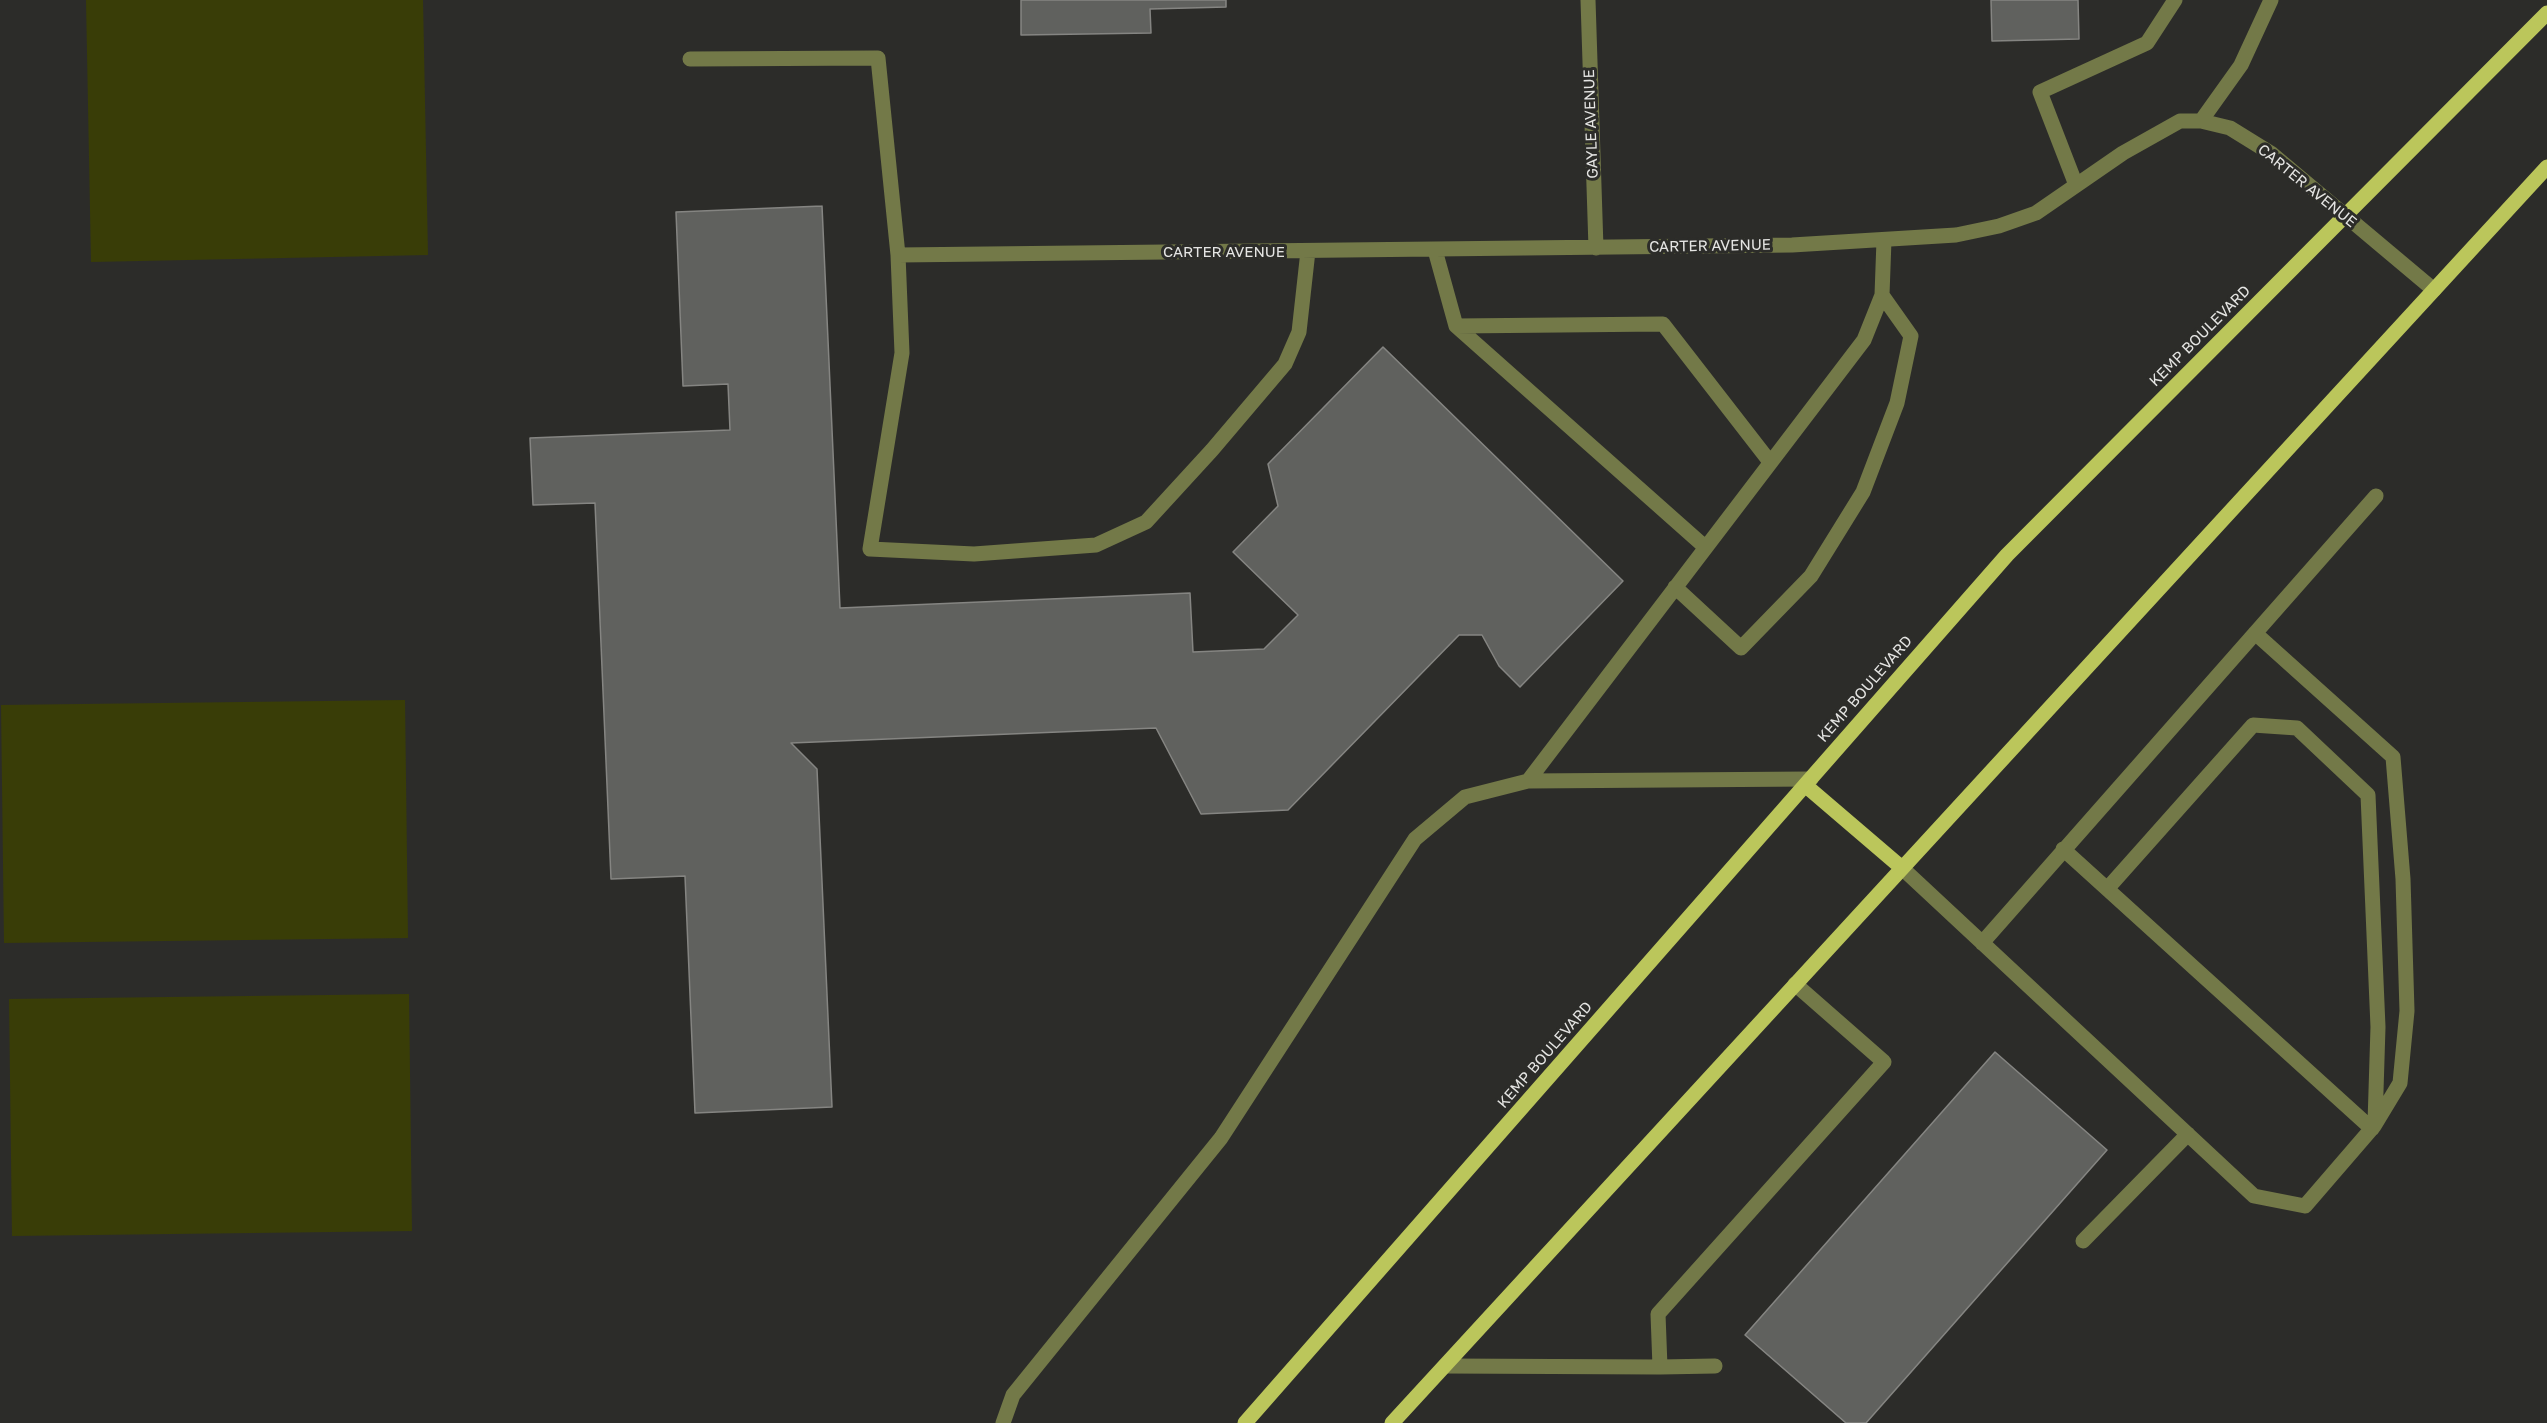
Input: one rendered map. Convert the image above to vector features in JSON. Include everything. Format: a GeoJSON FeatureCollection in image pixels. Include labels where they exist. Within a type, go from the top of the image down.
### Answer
{"type":"FeatureCollection","features":[{"type":"Feature","properties":{"kind":"main road","name":"KEMP BOULEVARD"},"geometry":{"type":"LineString","coordinates":[[1245,1423],[2007,555],[2547,13]]}},
{"type":"Feature","properties":{"kind":"main road"},"geometry":{"type":"LineString","coordinates":[[1392,1423],[2434,290],[2545,174]]}},
{"type":"Feature","properties":{"kind":"main road"},"geometry":{"type":"LineString","coordinates":[[1808,782],[1902,868]]}},
{"type":"Feature","properties":{"kind":"street","name":"GAYLE AVENUE"},"geometry":{"type":"LineString","coordinates":[[1588,0],[1596,248]]}},
{"type":"Feature","properties":{"kind":"street"},"geometry":{"type":"LineString","coordinates":[[2076,185],[2040,92],[2147,43],[2175,0]]}},
{"type":"Feature","properties":{"kind":"street"},"geometry":{"type":"LineString","coordinates":[[2201,121],[2241,65],[2271,0]]}},
{"type":"Feature","properties":{"kind":"street"},"geometry":{"type":"LineString","coordinates":[[690,59],[878,58],[898,255],[902,353],[870,549],[974,554],[1096,545],[1146,522],[1212,450],[1285,364],[1299,332],[1308,251]]}},
{"type":"Feature","properties":{"kind":"street","name":"CARTER AVENUE"},"geometry":{"type":"LineString","coordinates":[[898,255],[1792,245],[1956,235],[1999,226],[2036,213],[2123,153],[2180,121],[2201,121],[2230,128],[2272,154],[2434,290]]}},
{"type":"Feature","properties":{"kind":"street"},"geometry":{"type":"LineString","coordinates":[[1528,781],[1864,340],[1882,295],[1884,240]]}},
{"type":"Feature","properties":{"kind":"street"},"geometry":{"type":"LineString","coordinates":[[1435,250],[1456,326],[1705,547]]}},
{"type":"Feature","properties":{"kind":"street"},"geometry":{"type":"LineString","coordinates":[[1675,587],[1741,648],[1811,576],[1863,492],[1897,403],[1911,336],[1882,295]]}},
{"type":"Feature","properties":{"kind":"street"},"geometry":{"type":"LineString","coordinates":[[1456,326],[1663,324],[1770,462]]}},
{"type":"Feature","properties":{"kind":"street"},"geometry":{"type":"LineString","coordinates":[[1982,943],[2376,496]]}},
{"type":"Feature","properties":{"kind":"street"},"geometry":{"type":"LineString","coordinates":[[1902,868],[2254,1196],[2305,1206],[2373,1127],[2400,1083],[2407,1011],[2403,879],[2393,757],[2255,633]]}},
{"type":"Feature","properties":{"kind":"street"},"geometry":{"type":"LineString","coordinates":[[2107,889],[2253,725],[2297,728],[2367,795],[2378,1027],[2373,1127]]}},
{"type":"Feature","properties":{"kind":"street"},"geometry":{"type":"LineString","coordinates":[[1003,1423],[1013,1395],[1221,1138],[1415,838],[1465,797],[1528,781],[1808,782]]}},
{"type":"Feature","properties":{"kind":"street"},"geometry":{"type":"LineString","coordinates":[[2063,849],[2373,1127]]}},
{"type":"Feature","properties":{"kind":"street"},"geometry":{"type":"LineString","coordinates":[[1660,1367],[1658,1314],[1884,1062],[1795,984]]}},
{"type":"Feature","properties":{"kind":"street"},"geometry":{"type":"LineString","coordinates":[[2082,1241],[2188,1134]]}},
{"type":"Feature","properties":{"kind":"street"},"geometry":{"type":"LineString","coordinates":[[1444,1366],[1714,1366]]}},
{"type":"Feature","properties":{"kind":"green space"},"geometry":{"type":"Polygon","coordinates":[[[86,0],[423,0],[428,255],[91,262],[86,0]]]}},
{"type":"Feature","properties":{"kind":"green space"},"geometry":{"type":"Polygon","coordinates":[[[405,700],[408,938],[4,943],[1,705],[405,700]]]}},
{"type":"Feature","properties":{"kind":"green space"},"geometry":{"type":"Polygon","coordinates":[[[409,994],[412,1231],[12,1236],[9,999],[409,994]]]}},
{"type":"Feature","properties":{"kind":"building"},"geometry":{"type":"Polygon","coordinates":[[[1021,0],[1226,0],[1226,7],[1150,9],[1151,33],[1021,35],[1021,0]]]}},
{"type":"Feature","properties":{"kind":"building"},"geometry":{"type":"Polygon","coordinates":[[[1991,0],[2078,0],[2079,39],[1992,41],[1991,0]]]}},
{"type":"Feature","properties":{"kind":"building"},"geometry":{"type":"Polygon","coordinates":[[[822,206],[840,608],[1190,593],[1193,652],[1264,649],[1298,615],[1233,552],[1278,506],[1268,464],[1383,347],[1623,581],[1520,687],[1499,666],[1482,635],[1459,635],[1288,810],[1201,814],[1156,728],[791,743],[817,769],[832,1107],[695,1113],[685,876],[611,879],[595,503],[533,505],[530,438],[730,430],[728,384],[683,386],[676,212],[822,206]]]}},
{"type":"Feature","properties":{"kind":"building"},"geometry":{"type":"Polygon","coordinates":[[[1995,1052],[2107,1150],[1866,1423],[1846,1423],[1745,1335],[1995,1052]]]}}]}
